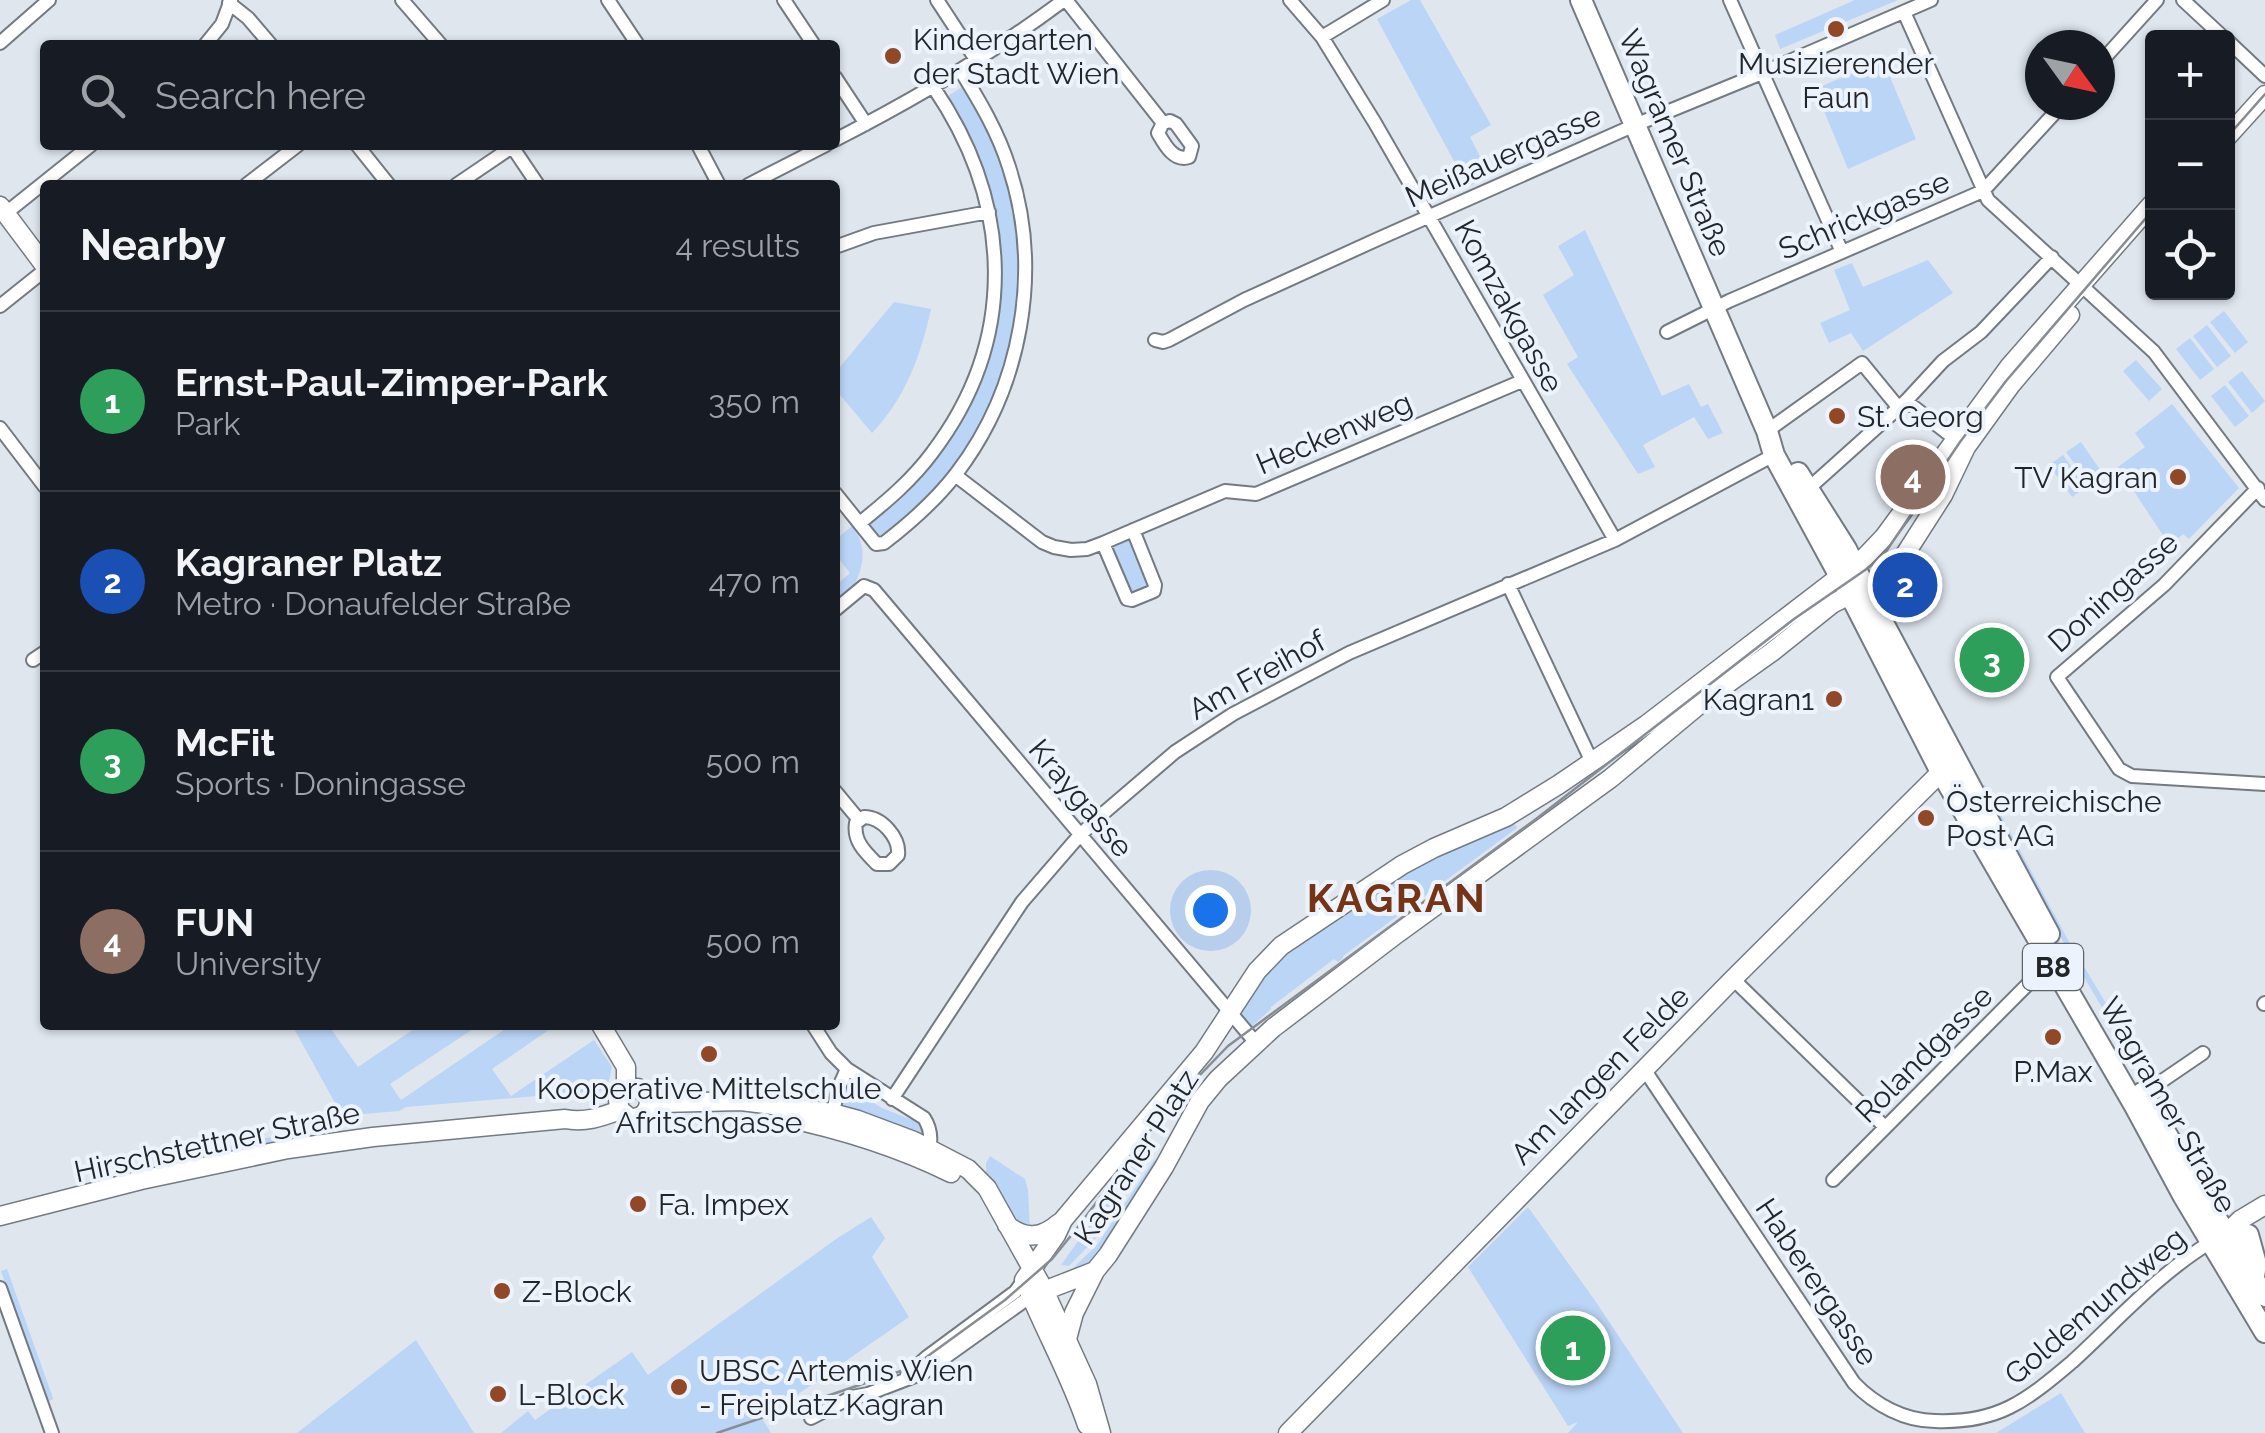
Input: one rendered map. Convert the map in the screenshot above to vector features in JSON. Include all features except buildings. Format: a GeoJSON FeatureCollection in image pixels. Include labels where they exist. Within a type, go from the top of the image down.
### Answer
{"type":"FeatureCollection","features":[{"type":"Feature","properties":{"kind":"main road","name":"Wagramer Straße"},"geometry":{"type":"LineString","coordinates":[[1581,0],[1767,431],[1774,456],[1852,581]]}},
{"type":"Feature","properties":{"kind":"main road"},"geometry":{"type":"LineString","coordinates":[[2235,112],[2265,77]]}},
{"type":"Feature","properties":{"kind":"main road"},"geometry":{"type":"LineString","coordinates":[[2235,128],[2265,94]]}},
{"type":"Feature","properties":{"kind":"main road"},"geometry":{"type":"LineString","coordinates":[[3,210],[40,261]]}},
{"type":"Feature","properties":{"kind":"main road"},"geometry":{"type":"LineString","coordinates":[[1852,581],[2147,210]]}},
{"type":"Feature","properties":{"kind":"main road"},"geometry":{"type":"LineString","coordinates":[[2085,288],[2145,227]]}},
{"type":"Feature","properties":{"kind":"main road","name":"Wagramer Straße"},"geometry":{"type":"LineString","coordinates":[[1767,431],[1808,489],[2050,962],[2164,1162],[2218,1238],[2260,1287]]}},
{"type":"Feature","properties":{"kind":"main road"},"geometry":{"type":"LineString","coordinates":[[1852,581],[1882,576],[1904,556],[1943,495],[1962,444]]}},
{"type":"Feature","properties":{"kind":"main road","name":"Kagraner Platz"},"geometry":{"type":"LineString","coordinates":[[1033,1283],[1063,1220],[1194,1064],[1264,962],[1297,934],[1402,866],[1521,809],[1852,581]]}},
{"type":"Feature","properties":{"kind":"main road","name":"Kagraner Platz"},"geometry":{"type":"LineString","coordinates":[[1033,1283],[1095,1271],[1156,1181],[1200,1101],[1256,1043],[1364,958],[1611,778],[1706,699],[1832,604],[1852,581]]}},
{"type":"Feature","properties":{"kind":"main road","name":"Wagramer Straße"},"geometry":{"type":"LineString","coordinates":[[1949,768],[2147,1100],[2265,1332]]}},
{"type":"Feature","properties":{"kind":"main road","name":"Am langen Felde"},"geometry":{"type":"LineString","coordinates":[[1288,1433],[1644,1069],[1949,768]]}},
{"type":"Feature","properties":{"kind":"main road"},"geometry":{"type":"LineString","coordinates":[[604,1030],[612,1042],[623,1047],[638,1071],[633,1100]]}},
{"type":"Feature","properties":{"kind":"main road","name":"Hirschstettner Straße"},"geometry":{"type":"LineString","coordinates":[[0,1216],[141,1180],[298,1148],[594,1119],[633,1100],[668,1114],[744,1112],[858,1120],[927,1155]]}},
{"type":"Feature","properties":{"kind":"main road"},"geometry":{"type":"LineString","coordinates":[[927,1155],[961,1164],[975,1175],[1008,1225],[1033,1283],[1038,1314],[1071,1378],[1089,1433]]}},
{"type":"Feature","properties":{"kind":"main road"},"geometry":{"type":"LineString","coordinates":[[927,1155],[976,1192],[1033,1283],[1067,1340],[1087,1384],[1101,1433]]}},
{"type":"Feature","properties":{"kind":"main road"},"geometry":{"type":"LineString","coordinates":[[2218,1238],[2265,1205]]}},
{"type":"Feature","properties":{"kind":"main road"},"geometry":{"type":"LineString","coordinates":[[1008,1225],[1032,1236],[1043,1234],[1063,1220]]}},
{"type":"Feature","properties":{"kind":"main road"},"geometry":{"type":"LineString","coordinates":[[2218,1238],[2257,1230],[2260,1287]]}},
{"type":"Feature","properties":{"kind":"main road"},"geometry":{"type":"LineString","coordinates":[[1067,1340],[1074,1313],[1095,1271]]}},
{"type":"Feature","properties":{"kind":"street"},"geometry":{"type":"LineString","coordinates":[[0,43],[49,0]]}},
{"type":"Feature","properties":{"kind":"street"},"geometry":{"type":"LineString","coordinates":[[402,0],[437,40]]}},
{"type":"Feature","properties":{"kind":"street"},"geometry":{"type":"LineString","coordinates":[[608,0],[635,40]]}},
{"type":"Feature","properties":{"kind":"street"},"geometry":{"type":"LineString","coordinates":[[784,0],[811,40]]}},
{"type":"Feature","properties":{"kind":"street"},"geometry":{"type":"LineString","coordinates":[[936,0],[977,61]]}},
{"type":"Feature","properties":{"kind":"street"},"geometry":{"type":"LineString","coordinates":[[840,137],[934,88],[1065,0],[1163,123]]}},
{"type":"Feature","properties":{"kind":"street","name":"Komzakgasse"},"geometry":{"type":"LineString","coordinates":[[1290,0],[1322,37],[1374,123],[1615,540]]}},
{"type":"Feature","properties":{"kind":"street"},"geometry":{"type":"LineString","coordinates":[[1322,37],[1383,0]]}},
{"type":"Feature","properties":{"kind":"street"},"geometry":{"type":"LineString","coordinates":[[1730,0],[1842,252]]}},
{"type":"Feature","properties":{"kind":"street","name":"Meißauergasse"},"geometry":{"type":"LineString","coordinates":[[1155,340],[1169,340],[1274,286],[1635,125],[1931,0]]}},
{"type":"Feature","properties":{"kind":"street"},"geometry":{"type":"LineString","coordinates":[[2115,47],[2158,0]]}},
{"type":"Feature","properties":{"kind":"street"},"geometry":{"type":"LineString","coordinates":[[2183,0],[2216,30]]}},
{"type":"Feature","properties":{"kind":"street"},"geometry":{"type":"LineString","coordinates":[[210,40],[222,24],[230,2],[268,40]]}},
{"type":"Feature","properties":{"kind":"street"},"geometry":{"type":"LineString","coordinates":[[1904,12],[1988,200],[2142,340],[2261,494]]}},
{"type":"Feature","properties":{"kind":"street"},"geometry":{"type":"LineString","coordinates":[[2235,48],[2265,77]]}},
{"type":"Feature","properties":{"kind":"street"},"geometry":{"type":"LineString","coordinates":[[840,499],[876,544],[884,543],[916,517],[955,475],[988,424],[1008,377],[1020,331],[1026,281],[1023,227],[1010,168],[990,119],[961,71]]}},
{"type":"Feature","properties":{"kind":"street"},"geometry":{"type":"LineString","coordinates":[[840,85],[866,124]]}},
{"type":"Feature","properties":{"kind":"street"},"geometry":{"type":"LineString","coordinates":[[861,522],[903,486],[956,419],[985,346],[993,306],[994,259],[981,181],[954,118],[934,88]]}},
{"type":"Feature","properties":{"kind":"street","name":"Schrickgasse"},"geometry":{"type":"LineString","coordinates":[[1714,309],[1983,191],[2048,120]]}},
{"type":"Feature","properties":{"kind":"street"},"geometry":{"type":"LineString","coordinates":[[44,180],[84,150]]}},
{"type":"Feature","properties":{"kind":"street"},"geometry":{"type":"LineString","coordinates":[[252,180],[292,150]]}},
{"type":"Feature","properties":{"kind":"street"},"geometry":{"type":"LineString","coordinates":[[361,150],[385,180]]}},
{"type":"Feature","properties":{"kind":"street"},"geometry":{"type":"LineString","coordinates":[[463,180],[506,150]]}},
{"type":"Feature","properties":{"kind":"street"},"geometry":{"type":"LineString","coordinates":[[515,150],[535,180]]}},
{"type":"Feature","properties":{"kind":"street"},"geometry":{"type":"LineString","coordinates":[[700,150],[716,180]]}},
{"type":"Feature","properties":{"kind":"street"},"geometry":{"type":"LineString","coordinates":[[758,180],[816,150]]}},
{"type":"Feature","properties":{"kind":"street"},"geometry":{"type":"LineString","coordinates":[[3,210],[40,183]]}},
{"type":"Feature","properties":{"kind":"street"},"geometry":{"type":"LineString","coordinates":[[840,245],[874,234],[989,212]]}},
{"type":"Feature","properties":{"kind":"street"},"geometry":{"type":"LineString","coordinates":[[1808,489],[1902,404],[1942,361],[1981,332],[2052,257]]}},
{"type":"Feature","properties":{"kind":"street"},"geometry":{"type":"LineString","coordinates":[[0,306],[40,272]]}},
{"type":"Feature","properties":{"kind":"street"},"geometry":{"type":"LineString","coordinates":[[1667,332],[1714,309]]}},
{"type":"Feature","properties":{"kind":"street"},"geometry":{"type":"LineString","coordinates":[[1767,431],[1862,363],[1902,404],[1962,444]]}},
{"type":"Feature","properties":{"kind":"street","name":"Heckenweg"},"geometry":{"type":"LineString","coordinates":[[955,475],[1048,545],[1071,550],[1087,548],[1225,491],[1256,494],[1522,381]]}},
{"type":"Feature","properties":{"kind":"street"},"geometry":{"type":"LineString","coordinates":[[0,428],[40,480]]}},
{"type":"Feature","properties":{"kind":"street","name":"Am Freihof"},"geometry":{"type":"LineString","coordinates":[[892,1099],[1022,902],[1079,836],[1175,752],[1233,714],[1348,653],[1615,540],[1774,456]]}},
{"type":"Feature","properties":{"kind":"street","name":"Doningasse"},"geometry":{"type":"LineString","coordinates":[[2261,494],[2057,677],[2119,770],[2132,776],[2265,784]]}},
{"type":"Feature","properties":{"kind":"street"},"geometry":{"type":"LineString","coordinates":[[1103,543],[1127,599],[1154,591],[1156,586],[1132,530]]}},
{"type":"Feature","properties":{"kind":"street"},"geometry":{"type":"LineString","coordinates":[[1508,584],[1592,762]]}},
{"type":"Feature","properties":{"kind":"street","name":"Kraygasse"},"geometry":{"type":"LineString","coordinates":[[840,606],[868,586],[886,604],[1256,1043]]}},
{"type":"Feature","properties":{"kind":"street"},"geometry":{"type":"LineString","coordinates":[[840,797],[859,820]]}},
{"type":"Feature","properties":{"kind":"street","name":"Rolandgasse"},"geometry":{"type":"LineString","coordinates":[[1833,1180],[2050,962]]}},
{"type":"Feature","properties":{"kind":"street"},"geometry":{"type":"LineString","coordinates":[[1734,979],[1885,1127]]}},
{"type":"Feature","properties":{"kind":"street"},"geometry":{"type":"LineString","coordinates":[[816,1030],[847,1069],[924,1118],[930,1130],[927,1155]]}},
{"type":"Feature","properties":{"kind":"street"},"geometry":{"type":"LineString","coordinates":[[2147,1100],[2159,1083],[2203,1053]]}},
{"type":"Feature","properties":{"kind":"street"},"geometry":{"type":"LineString","coordinates":[[830,1120],[847,1069]]}},
{"type":"Feature","properties":{"kind":"street","name":"Haberergasse"},"geometry":{"type":"LineString","coordinates":[[1644,1069],[1860,1389],[1895,1412],[1924,1421],[1972,1420],[2010,1408]]}},
{"type":"Feature","properties":{"kind":"street","name":"Goldemundweg"},"geometry":{"type":"LineString","coordinates":[[2010,1408],[2059,1372],[2181,1260],[2218,1238]]}},
{"type":"Feature","properties":{"kind":"street"},"geometry":{"type":"LineString","coordinates":[[812,1418],[852,1397],[923,1373],[1033,1283]]}},
{"type":"Feature","properties":{"kind":"street"},"geometry":{"type":"LineString","coordinates":[[0,1288],[52,1433]]}},
{"type":"Feature","properties":{"kind":"shaded area"},"geometry":{"type":"Polygon","coordinates":[[[1411,0],[1420,0],[1491,125],[1470,137],[1490,176],[1468,187],[1377,19],[1411,0]]]}},
{"type":"Feature","properties":{"kind":"shaded area"},"geometry":{"type":"Polygon","coordinates":[[[1855,0],[1898,0],[1780,49],[1775,35],[1855,0]]]}},
{"type":"Feature","properties":{"kind":"shaded area"},"geometry":{"type":"Polygon","coordinates":[[[1883,60],[1916,139],[1848,169],[1815,89],[1883,60]]]}},
{"type":"Feature","properties":{"kind":"shaded area"},"geometry":{"type":"Polygon","coordinates":[[[965,85],[991,131],[1016,209],[1022,289],[1008,365],[971,446],[922,506],[882,539],[868,523],[897,497],[978,381],[997,243],[945,98],[965,85]]]}},
{"type":"Feature","properties":{"kind":"shaded area"},"geometry":{"type":"Polygon","coordinates":[[[1585,230],[1662,396],[1689,384],[1701,407],[1708,404],[1723,433],[1708,439],[1694,417],[1643,445],[1655,467],[1638,474],[1567,364],[1578,357],[1543,295],[1574,275],[1558,246],[1585,230]]]}},
{"type":"Feature","properties":{"kind":"shaded area"},"geometry":{"type":"Polygon","coordinates":[[[1928,260],[1953,293],[1863,351],[1851,333],[1829,343],[1820,323],[1850,310],[1834,270],[1852,263],[1863,287],[1928,260]]]}},
{"type":"Feature","properties":{"kind":"shaded area"},"geometry":{"type":"Polygon","coordinates":[[[894,302],[931,309],[910,376],[894,406],[872,433],[840,395],[840,367],[894,302]]]}},
{"type":"Feature","properties":{"kind":"shaded area"},"geometry":{"type":"Polygon","coordinates":[[[2224,311],[2248,342],[2235,353],[2210,322],[2224,311]]]}},
{"type":"Feature","properties":{"kind":"shaded area"},"geometry":{"type":"Polygon","coordinates":[[[2207,325],[2231,356],[2217,367],[2193,336],[2207,325]]]}},
{"type":"Feature","properties":{"kind":"shaded area"},"geometry":{"type":"Polygon","coordinates":[[[2190,338],[2214,369],[2200,380],[2176,349],[2190,338]]]}},
{"type":"Feature","properties":{"kind":"shaded area"},"geometry":{"type":"Polygon","coordinates":[[[2136,360],[2162,389],[2149,401],[2123,371],[2136,360]]]}},
{"type":"Feature","properties":{"kind":"shaded area"},"geometry":{"type":"Polygon","coordinates":[[[2242,371],[2265,401],[2252,413],[2228,382],[2242,371]]]}},
{"type":"Feature","properties":{"kind":"shaded area"},"geometry":{"type":"Polygon","coordinates":[[[2225,385],[2249,416],[2235,427],[2211,396],[2225,385]]]}},
{"type":"Feature","properties":{"kind":"shaded area","name":"TV Kagran"},"geometry":{"type":"Polygon","coordinates":[[[2172,404],[2239,488],[2189,539],[2183,534],[2170,546],[2118,467],[2145,447],[2135,433],[2172,404]]]}},
{"type":"Feature","properties":{"kind":"shaded area"},"geometry":{"type":"Polygon","coordinates":[[[2081,442],[2103,474],[2089,484],[2066,452],[2081,442]]]}},
{"type":"Feature","properties":{"kind":"shaded area"},"geometry":{"type":"Polygon","coordinates":[[[2063,455],[2086,487],[2072,497],[2049,465],[2063,455]]]}},
{"type":"Feature","properties":{"kind":"shaded area"},"geometry":{"type":"Polygon","coordinates":[[[852,526],[862,554],[857,585],[840,600],[840,582],[850,573],[840,560],[840,536],[852,526]]]}},
{"type":"Feature","properties":{"kind":"shaded area"},"geometry":{"type":"Polygon","coordinates":[[[1132,536],[1153,587],[1129,597],[1108,546],[1132,536]]]}},
{"type":"Feature","properties":{"kind":"shaded area"},"geometry":{"type":"Polygon","coordinates":[[[1985,785],[2067,938],[2132,1047],[2120,1038],[2058,933],[1982,786],[1985,785]]]}},
{"type":"Feature","properties":{"kind":"shaded area"},"geometry":{"type":"Polygon","coordinates":[[[1512,819],[1517,828],[1338,962],[1334,959],[1252,1026],[1242,1015],[1241,1010],[1268,966],[1393,875],[1512,819]]]}},
{"type":"Feature","properties":{"kind":"shaded area"},"geometry":{"type":"Polygon","coordinates":[[[295,1030],[332,1030],[358,1067],[413,1030],[471,1030],[390,1084],[401,1100],[504,1030],[549,1030],[492,1069],[511,1096],[594,1040],[612,1067],[603,1090],[340,1116],[295,1030]]]}},
{"type":"Feature","properties":{"kind":"shaded area"},"geometry":{"type":"Polygon","coordinates":[[[844,1089],[915,1121],[924,1136],[922,1139],[839,1107],[844,1089]]]}},
{"type":"Feature","properties":{"kind":"shaded area"},"geometry":{"type":"Polygon","coordinates":[[[270,1137],[277,1142],[170,1167],[173,1159],[270,1137]]]}},
{"type":"Feature","properties":{"kind":"shaded area"},"geometry":{"type":"Polygon","coordinates":[[[1144,1149],[1150,1156],[1096,1238],[1069,1266],[1061,1265],[1144,1149]]]}},
{"type":"Feature","properties":{"kind":"shaded area"},"geometry":{"type":"Polygon","coordinates":[[[990,1156],[1025,1179],[1030,1231],[1015,1225],[986,1173],[990,1156]]]}},
{"type":"Feature","properties":{"kind":"shaded area"},"geometry":{"type":"Polygon","coordinates":[[[1157,1159],[1163,1162],[1096,1263],[1067,1274],[1097,1245],[1157,1159]]]}},
{"type":"Feature","properties":{"kind":"shaded area"},"geometry":{"type":"Polygon","coordinates":[[[1528,1207],[1683,1433],[1568,1433],[1578,1422],[1568,1426],[1468,1267],[1528,1207]]]}},
{"type":"Feature","properties":{"kind":"shaded area"},"geometry":{"type":"Polygon","coordinates":[[[871,1217],[885,1238],[872,1257],[909,1317],[794,1397],[783,1395],[765,1405],[763,1420],[771,1433],[501,1433],[528,1411],[535,1420],[632,1352],[648,1375],[871,1217]]]}},
{"type":"Feature","properties":{"kind":"shaded area"},"geometry":{"type":"Polygon","coordinates":[[[7,1269],[52,1400],[48,1401],[1,1271],[7,1269]]]}},
{"type":"Feature","properties":{"kind":"shaded area"},"geometry":{"type":"Polygon","coordinates":[[[416,1340],[474,1433],[297,1433],[416,1340]]]}},
{"type":"Feature","properties":{"kind":"shaded area"},"geometry":{"type":"Polygon","coordinates":[[[2061,1393],[2085,1433],[1996,1433],[2061,1393]]]}},
{"type":"Feature","properties":{"kind":"tram line"},"geometry":{"type":"LineString","coordinates":[[2235,128],[2265,94]]}},
{"type":"Feature","properties":{"kind":"tram line"},"geometry":{"type":"LineString","coordinates":[[717,1433],[904,1370],[1005,1300],[1052,1259],[1164,1112],[1228,1046],[1536,819],[1794,619],[1868,568],[1885,553],[2006,381],[2145,219]]}},
{"type":"Feature","properties":{"kind":"place","name":"Musizierender Faun"},"geometry":{"type":"Point","coordinates":[1836,29]}},
{"type":"Feature","properties":{"kind":"place","name":"Kindergarten der Stadt Wien"},"geometry":{"type":"Point","coordinates":[893,56]}},
{"type":"Feature","properties":{"kind":"place","name":"St. Georg"},"geometry":{"type":"Point","coordinates":[1837,416]}},
{"type":"Feature","properties":{"kind":"place","name":"FUN"},"geometry":{"type":"Point","coordinates":[1913,477]}},
{"type":"Feature","properties":{"kind":"place","name":"TV Kagran"},"geometry":{"type":"Point","coordinates":[2178,477]}},
{"type":"Feature","properties":{"kind":"place","name":"Kagraner Platz"},"geometry":{"type":"Point","coordinates":[1905,585]}},
{"type":"Feature","properties":{"kind":"place","name":"McFit"},"geometry":{"type":"Point","coordinates":[1992,660]}},
{"type":"Feature","properties":{"kind":"place","name":"Kagran1"},"geometry":{"type":"Point","coordinates":[1834,699]}},
{"type":"Feature","properties":{"kind":"place","name":"Österreichische Post AG"},"geometry":{"type":"Point","coordinates":[1926,818]}},
{"type":"Feature","properties":{"kind":"place","name":"P.Max"},"geometry":{"type":"Point","coordinates":[2053,1037]}},
{"type":"Feature","properties":{"kind":"place","name":"Kooperative Mittelschule Afritschgasse"},"geometry":{"type":"Point","coordinates":[709,1054]}},
{"type":"Feature","properties":{"kind":"place","name":"Fa. Impex"},"geometry":{"type":"Point","coordinates":[638,1204]}},
{"type":"Feature","properties":{"kind":"place","name":"Z-Block"},"geometry":{"type":"Point","coordinates":[502,1291]}},
{"type":"Feature","properties":{"kind":"place","name":"Ernst-Paul-Zimper-Park"},"geometry":{"type":"Point","coordinates":[1573,1348]}},
{"type":"Feature","properties":{"kind":"place","name":"UBSC Artemis Wien - Freiplatz Kagran"},"geometry":{"type":"Point","coordinates":[679,1387]}},
{"type":"Feature","properties":{"kind":"place","name":"L-Block"},"geometry":{"type":"Point","coordinates":[498,1394]}},
{"type":"Feature","properties":{"kind":"district","name":"KAGRAN"},"geometry":{"type":"Point","coordinates":[1397,897]}}]}
